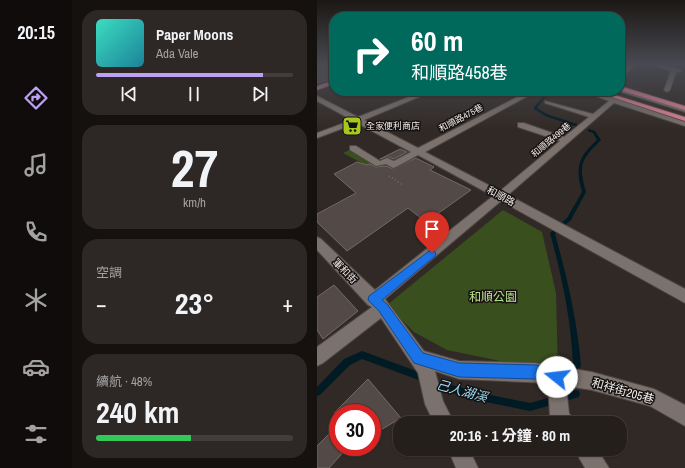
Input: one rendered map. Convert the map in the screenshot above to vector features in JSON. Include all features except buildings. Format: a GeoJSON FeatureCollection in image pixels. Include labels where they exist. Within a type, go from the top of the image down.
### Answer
{"type":"FeatureCollection","features":[{"type":"Feature","properties":{"kind":"highway"},"geometry":{"type":"LineString","coordinates":[[625,94],[685,110]]}},
{"type":"Feature","properties":{"kind":"highway"},"geometry":{"type":"LineString","coordinates":[[612,96],[685,119]]}},
{"type":"Feature","properties":{"kind":"street"},"geometry":{"type":"LineString","coordinates":[[667,90],[669,86]]}},
{"type":"Feature","properties":{"kind":"street"},"geometry":{"type":"LineString","coordinates":[[625,91],[685,110]]}},
{"type":"Feature","properties":{"kind":"street"},"geometry":{"type":"LineString","coordinates":[[317,136],[417,96]]}},
{"type":"Feature","properties":{"kind":"street","name":"和順路475巷"},"geometry":{"type":"LineString","coordinates":[[353,148],[379,164],[387,161],[393,165],[524,96]]}},
{"type":"Feature","properties":{"kind":"street"},"geometry":{"type":"LineString","coordinates":[[601,96],[685,124]]}},
{"type":"Feature","properties":{"kind":"street","name":"和順路"},"geometry":{"type":"LineString","coordinates":[[317,98],[419,151],[685,296]]}},
{"type":"Feature","properties":{"kind":"street","name":"和順路499巷"},"geometry":{"type":"LineString","coordinates":[[317,357],[565,140],[595,117],[613,100]]}},
{"type":"Feature","properties":{"kind":"street"},"geometry":{"type":"LineString","coordinates":[[547,102],[595,117]]}},
{"type":"Feature","properties":{"kind":"street"},"geometry":{"type":"LineString","coordinates":[[521,125],[565,140]]}},
{"type":"Feature","properties":{"kind":"street","name":"軍和街"},"geometry":{"type":"LineString","coordinates":[[317,242],[378,304]]}},
{"type":"Feature","properties":{"kind":"street"},"geometry":{"type":"LineString","coordinates":[[378,304],[422,365],[434,404],[440,416]]}},
{"type":"Feature","properties":{"kind":"street","name":"和祥街205巷"},"geometry":{"type":"LineString","coordinates":[[422,365],[459,370],[536,372],[592,381],[654,398],[685,416]]}},
{"type":"Feature","properties":{"kind":"street"},"geometry":{"type":"LineString","coordinates":[[556,376],[562,416]]}},
{"type":"Feature","properties":{"kind":"street"},"geometry":{"type":"LineString","coordinates":[[461,456],[467,468]]}},
{"type":"Feature","properties":{"kind":"street"},"geometry":{"type":"LineString","coordinates":[[589,456],[598,468]]}},
{"type":"Feature","properties":{"kind":"path"},"geometry":{"type":"LineString","coordinates":[[386,174],[403,185]]}},
{"type":"Feature","properties":{"kind":"green space"},"geometry":{"type":"Polygon","coordinates":[[[356,147],[378,160],[382,158],[398,168],[384,175],[343,153],[356,147]]]}},
{"type":"Feature","properties":{"kind":"green space","name":"和順公園"},"geometry":{"type":"Polygon","coordinates":[[[503,210],[542,232],[556,293],[558,373],[447,350],[414,332],[387,305],[503,210]]]}},
{"type":"Feature","properties":{"kind":"waterway","name":"己人湖溪"},"geometry":{"type":"LineString","coordinates":[[545,96],[535,108],[546,115],[576,125]]}},
{"type":"Feature","properties":{"kind":"waterway","name":"己人湖溪"},"geometry":{"type":"LineString","coordinates":[[577,365],[569,298],[552,233],[569,219],[584,192],[580,176],[581,163],[583,157],[599,140],[594,132],[589,130]]}},
{"type":"Feature","properties":{"kind":"waterway","name":"己人湖溪"},"geometry":{"type":"LineString","coordinates":[[317,392],[347,362],[362,355],[424,378]]}},
{"type":"Feature","properties":{"kind":"waterway","name":"己人湖溪"},"geometry":{"type":"LineString","coordinates":[[433,384],[486,398],[530,407],[576,394]]}},
{"type":"Feature","properties":{"kind":"place","name":"全家便利商店"},"geometry":{"type":"Point","coordinates":[352,126]}},
{"type":"Feature","properties":{"kind":"route"},"geometry":{"type":"LineString","coordinates":[[432,253],[373,300],[383,308],[404,340],[419,358],[459,370],[536,372],[556,375],[557,377]]}}]}
